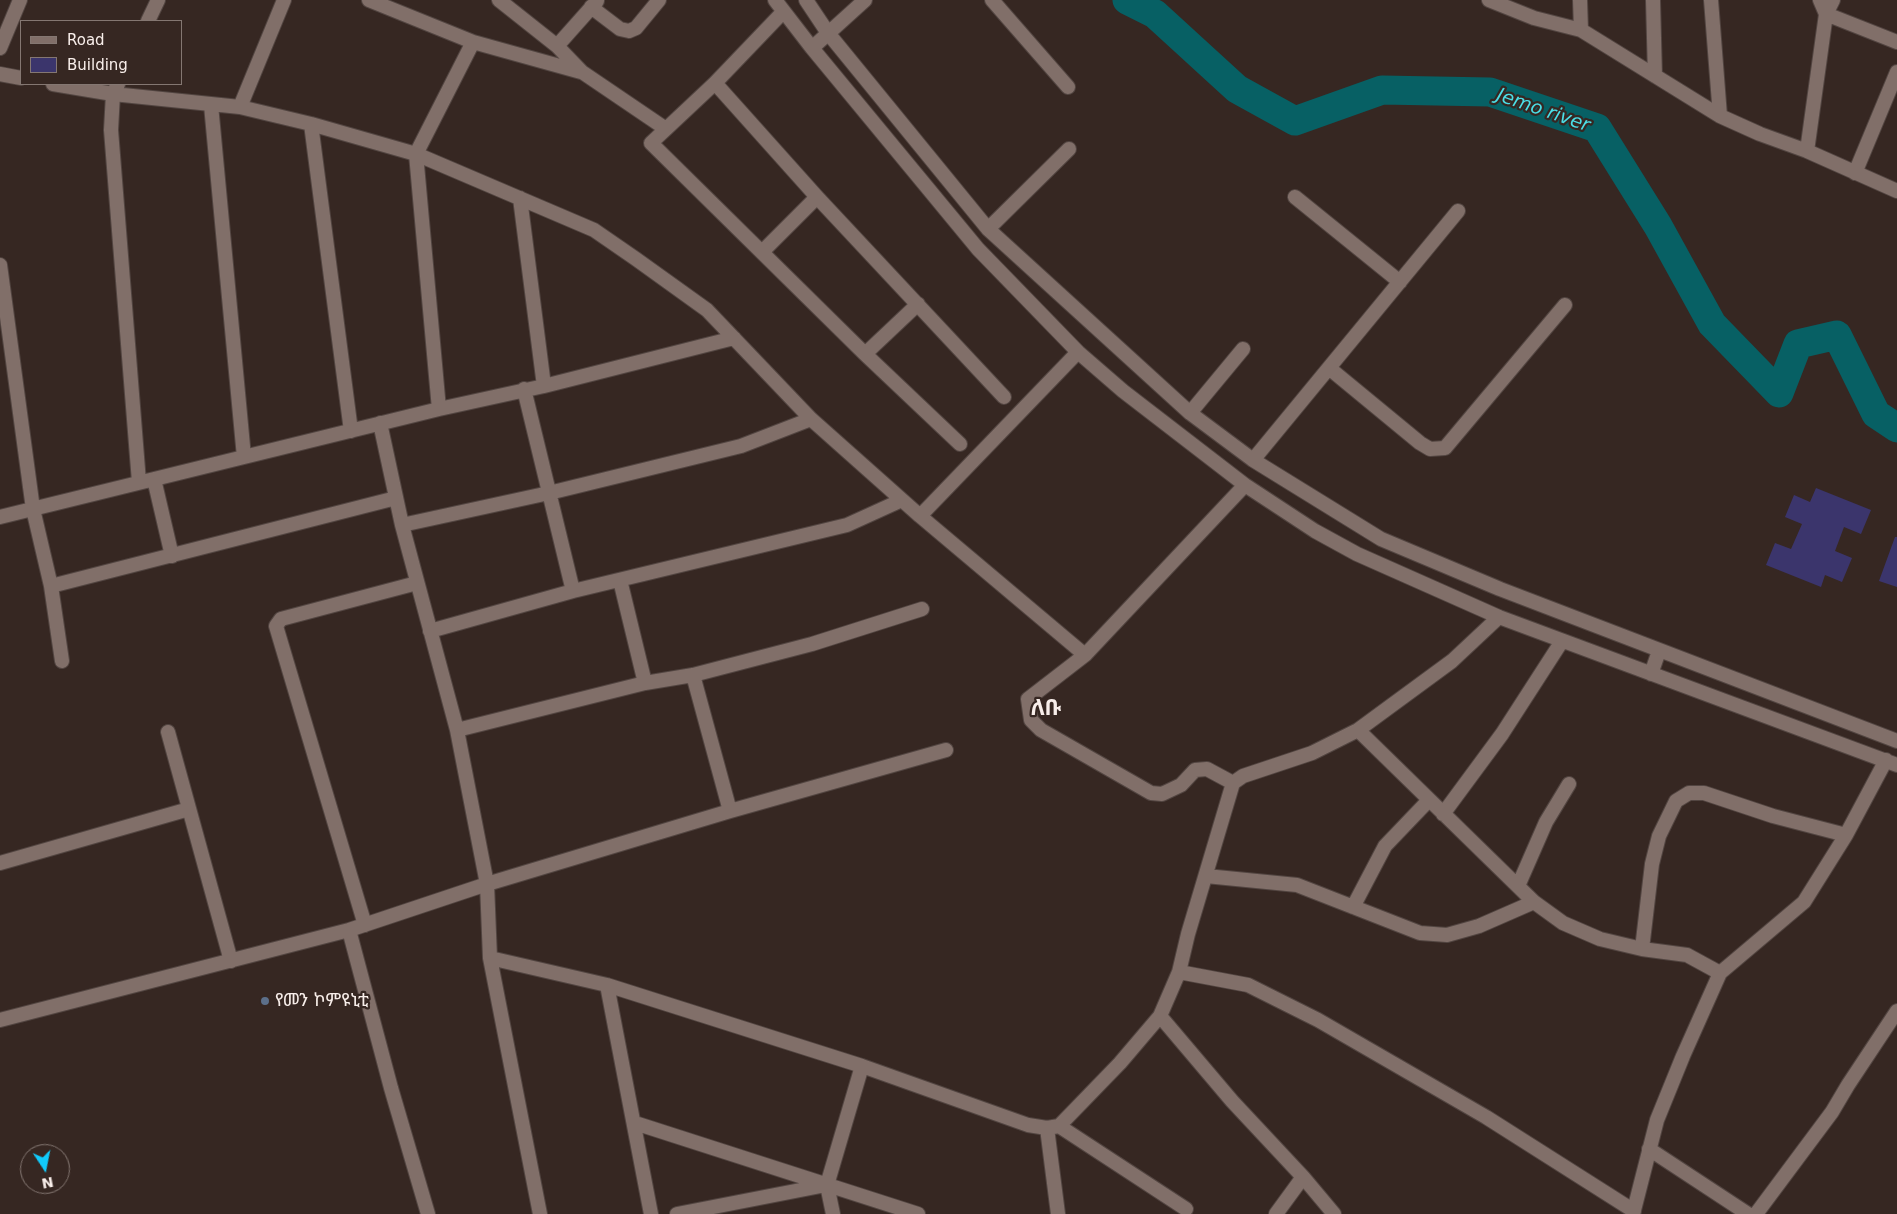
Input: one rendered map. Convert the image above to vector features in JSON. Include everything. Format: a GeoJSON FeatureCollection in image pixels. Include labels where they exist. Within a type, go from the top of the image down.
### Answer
{"type":"FeatureCollection","features":[{"type":"Feature","properties":{"kind":"street"},"geometry":{"type":"LineString","coordinates":[[0,48],[20,0]]}},
{"type":"Feature","properties":{"kind":"street"},"geometry":{"type":"LineString","coordinates":[[148,20],[158,0]]}},
{"type":"Feature","properties":{"kind":"street"},"geometry":{"type":"LineString","coordinates":[[240,107],[284,0]]}},
{"type":"Feature","properties":{"kind":"street"},"geometry":{"type":"LineString","coordinates":[[369,0],[473,42],[582,72]]}},
{"type":"Feature","properties":{"kind":"street"},"geometry":{"type":"LineString","coordinates":[[499,0],[557,46],[582,72],[666,129]]}},
{"type":"Feature","properties":{"kind":"street"},"geometry":{"type":"LineString","coordinates":[[557,46],[594,4],[620,30],[629,31],[636,28],[659,0]]}},
{"type":"Feature","properties":{"kind":"street"},"geometry":{"type":"LineString","coordinates":[[806,0],[828,33],[988,229],[1190,413],[1253,460],[1381,539],[1500,589],[1897,741]]}},
{"type":"Feature","properties":{"kind":"street"},"geometry":{"type":"LineString","coordinates":[[812,48],[865,0]]}},
{"type":"Feature","properties":{"kind":"street"},"geometry":{"type":"LineString","coordinates":[[992,0],[1068,87]]}},
{"type":"Feature","properties":{"kind":"street"},"geometry":{"type":"LineString","coordinates":[[1580,0],[1582,30]]}},
{"type":"Feature","properties":{"kind":"street"},"geometry":{"type":"LineString","coordinates":[[1653,0],[1655,76]]}},
{"type":"Feature","properties":{"kind":"street"},"geometry":{"type":"LineString","coordinates":[[1711,0],[1720,116]]}},
{"type":"Feature","properties":{"kind":"street"},"geometry":{"type":"LineString","coordinates":[[1820,0],[1826,14],[1897,42]]}},
{"type":"Feature","properties":{"kind":"street"},"geometry":{"type":"LineString","coordinates":[[1807,151],[1826,14],[1832,0]]}},
{"type":"Feature","properties":{"kind":"street"},"geometry":{"type":"LineString","coordinates":[[1497,1],[1534,18],[1582,30],[1720,116],[1760,134],[1807,151],[1897,191]]}},
{"type":"Feature","properties":{"kind":"street"},"geometry":{"type":"LineString","coordinates":[[960,444],[865,354],[651,143],[715,83],[779,6],[978,249],[1078,352],[1123,391],[1245,485],[1314,531],[1358,554],[1499,617],[1891,762],[1804,902],[1720,973],[1657,1120],[1633,1212],[1486,1116],[1318,1020],[1248,985],[1179,972]]}},
{"type":"Feature","properties":{"kind":"street"},"geometry":{"type":"LineString","coordinates":[[439,409],[416,154],[473,42]]}},
{"type":"Feature","properties":{"kind":"street"},"geometry":{"type":"LineString","coordinates":[[1855,173],[1897,72]]}},
{"type":"Feature","properties":{"kind":"street"},"geometry":{"type":"LineString","coordinates":[[0,74],[20,78]]}},
{"type":"Feature","properties":{"kind":"street"},"geometry":{"type":"LineString","coordinates":[[715,83],[817,197],[1004,398]]}},
{"type":"Feature","properties":{"kind":"street"},"geometry":{"type":"LineString","coordinates":[[65,85],[115,89],[211,105],[240,107],[310,124],[416,154],[594,230],[707,310],[811,419],[920,516],[1085,655]]}},
{"type":"Feature","properties":{"kind":"street"},"geometry":{"type":"LineString","coordinates":[[115,89],[111,130],[140,482]]}},
{"type":"Feature","properties":{"kind":"street"},"geometry":{"type":"LineString","coordinates":[[211,105],[244,457]]}},
{"type":"Feature","properties":{"kind":"street"},"geometry":{"type":"LineString","coordinates":[[310,124],[351,431]]}},
{"type":"Feature","properties":{"kind":"street"},"geometry":{"type":"LineString","coordinates":[[988,229],[1069,149]]}},
{"type":"Feature","properties":{"kind":"street"},"geometry":{"type":"LineString","coordinates":[[762,252],[817,197]]}},
{"type":"Feature","properties":{"kind":"street"},"geometry":{"type":"LineString","coordinates":[[1295,197],[1400,282]]}},
{"type":"Feature","properties":{"kind":"street"},"geometry":{"type":"LineString","coordinates":[[520,198],[544,386]]}},
{"type":"Feature","properties":{"kind":"street"},"geometry":{"type":"LineString","coordinates":[[1253,460],[1458,211]]}},
{"type":"Feature","properties":{"kind":"street"},"geometry":{"type":"LineString","coordinates":[[0,266],[1,287],[32,509],[51,586],[62,661]]}},
{"type":"Feature","properties":{"kind":"street"},"geometry":{"type":"LineString","coordinates":[[865,354],[918,304]]}},
{"type":"Feature","properties":{"kind":"street"},"geometry":{"type":"LineString","coordinates":[[1329,368],[1420,443],[1430,448],[1445,448],[1565,305]]}},
{"type":"Feature","properties":{"kind":"street"},"geometry":{"type":"LineString","coordinates":[[0,517],[380,423],[544,386],[734,338]]}},
{"type":"Feature","properties":{"kind":"street"},"geometry":{"type":"LineString","coordinates":[[1190,413],[1243,349]]}},
{"type":"Feature","properties":{"kind":"street"},"geometry":{"type":"LineString","coordinates":[[920,516],[1078,352]]}},
{"type":"Feature","properties":{"kind":"street"},"geometry":{"type":"LineString","coordinates":[[524,389],[573,591]]}},
{"type":"Feature","properties":{"kind":"street"},"geometry":{"type":"LineString","coordinates":[[402,525],[548,493],[741,446],[811,419]]}},
{"type":"Feature","properties":{"kind":"street"},"geometry":{"type":"LineString","coordinates":[[380,423],[402,525],[457,730],[487,884],[490,958],[540,1214]]}},
{"type":"Feature","properties":{"kind":"street"},"geometry":{"type":"LineString","coordinates":[[154,479],[172,556]]}},
{"type":"Feature","properties":{"kind":"street"},"geometry":{"type":"LineString","coordinates":[[1233,784],[1207,769],[1195,770],[1181,785],[1162,794],[1151,793],[1040,730],[1031,720],[1028,699],[1085,655],[1245,485]]}},
{"type":"Feature","properties":{"kind":"street"},"geometry":{"type":"LineString","coordinates":[[51,586],[396,498]]}},
{"type":"Feature","properties":{"kind":"street"},"geometry":{"type":"LineString","coordinates":[[430,630],[573,591],[847,525],[902,500]]}},
{"type":"Feature","properties":{"kind":"street"},"geometry":{"type":"LineString","coordinates":[[620,580],[645,683]]}},
{"type":"Feature","properties":{"kind":"street"},"geometry":{"type":"LineString","coordinates":[[365,925],[276,626],[281,619],[417,583]]}},
{"type":"Feature","properties":{"kind":"street"},"geometry":{"type":"LineString","coordinates":[[457,730],[645,683],[694,675],[812,644],[922,609]]}},
{"type":"Feature","properties":{"kind":"street"},"geometry":{"type":"LineString","coordinates":[[1058,1214],[1053,1127],[1120,1063],[1160,1016],[1179,972],[1188,934],[1233,784],[1243,776],[1312,753],[1358,730],[1452,661],[1499,617]]}},
{"type":"Feature","properties":{"kind":"street"},"geometry":{"type":"LineString","coordinates":[[1443,814],[1502,734],[1562,641]]}},
{"type":"Feature","properties":{"kind":"street"},"geometry":{"type":"LineString","coordinates":[[1651,674],[1659,650]]}},
{"type":"Feature","properties":{"kind":"street"},"geometry":{"type":"LineString","coordinates":[[694,675],[730,811]]}},
{"type":"Feature","properties":{"kind":"street"},"geometry":{"type":"LineString","coordinates":[[1358,730],[1534,902],[1563,924],[1600,939],[1642,949],[1687,955],[1720,973]]}},
{"type":"Feature","properties":{"kind":"street"},"geometry":{"type":"LineString","coordinates":[[168,732],[231,961]]}},
{"type":"Feature","properties":{"kind":"street"},"geometry":{"type":"LineString","coordinates":[[0,1020],[349,930],[487,884],[730,811],[946,750]]}},
{"type":"Feature","properties":{"kind":"street"},"geometry":{"type":"LineString","coordinates":[[1518,886],[1546,822],[1569,784]]}},
{"type":"Feature","properties":{"kind":"street"},"geometry":{"type":"LineString","coordinates":[[1642,949],[1652,864],[1659,836],[1676,801],[1689,792],[1704,793],[1773,816],[1846,835]]}},
{"type":"Feature","properties":{"kind":"street"},"geometry":{"type":"LineString","coordinates":[[1353,907],[1385,846],[1429,800]]}},
{"type":"Feature","properties":{"kind":"street"},"geometry":{"type":"LineString","coordinates":[[0,863],[189,810]]}},
{"type":"Feature","properties":{"kind":"street"},"geometry":{"type":"LineString","coordinates":[[1206,876],[1297,885],[1420,933],[1447,935],[1478,926],[1534,902]]}},
{"type":"Feature","properties":{"kind":"street"},"geometry":{"type":"LineString","coordinates":[[349,930],[391,1088],[428,1214]]}},
{"type":"Feature","properties":{"kind":"street"},"geometry":{"type":"LineString","coordinates":[[490,958],[607,985],[862,1066],[1028,1124],[1053,1127],[1186,1209]]}},
{"type":"Feature","properties":{"kind":"street"},"geometry":{"type":"LineString","coordinates":[[607,985],[652,1214]]}},
{"type":"Feature","properties":{"kind":"street"},"geometry":{"type":"LineString","coordinates":[[1756,1214],[1832,1112],[1897,1011]]}},
{"type":"Feature","properties":{"kind":"street"},"geometry":{"type":"LineString","coordinates":[[1160,1016],[1232,1101],[1334,1214]]}},
{"type":"Feature","properties":{"kind":"street"},"geometry":{"type":"LineString","coordinates":[[833,1214],[827,1185],[862,1066]]}},
{"type":"Feature","properties":{"kind":"street"},"geometry":{"type":"LineString","coordinates":[[635,1123],[918,1214]]}},
{"type":"Feature","properties":{"kind":"street"},"geometry":{"type":"LineString","coordinates":[[1649,1149],[1748,1214]]}},
{"type":"Feature","properties":{"kind":"street"},"geometry":{"type":"LineString","coordinates":[[1276,1214],[1302,1177]]}},
{"type":"Feature","properties":{"kind":"street"},"geometry":{"type":"LineString","coordinates":[[677,1214],[827,1185]]}},
{"type":"Feature","properties":{"kind":"building"},"geometry":{"type":"Polygon","coordinates":[[[1816,488],[1871,510],[1861,534],[1844,527],[1835,551],[1852,558],[1842,582],[1825,575],[1821,587],[1766,565],[1775,543],[1791,549],[1802,524],[1785,517],[1794,495],[1810,502],[1816,488]]]}},
{"type":"Feature","properties":{"kind":"building"},"geometry":{"type":"Polygon","coordinates":[[[1895,537],[1897,537],[1897,587],[1879,581],[1895,537]]]}},
{"type":"Feature","properties":{"kind":"waterway","name":"Jemo river"},"geometry":{"type":"LineString","coordinates":[[1127,0],[1155,14],[1237,89],[1295,121],[1382,90],[1490,92],[1597,128],[1658,226],[1712,324],[1779,393],[1798,344],[1837,335],[1876,414],[1897,428]]}},
{"type":"Feature","properties":{"kind":"place","name":"የመን ኮምዩኒቲ"},"geometry":{"type":"Point","coordinates":[265,1001]}},
{"type":"Feature","properties":{"kind":"district","name":"ለቡ"},"geometry":{"type":"Point","coordinates":[1046,709]}}]}
